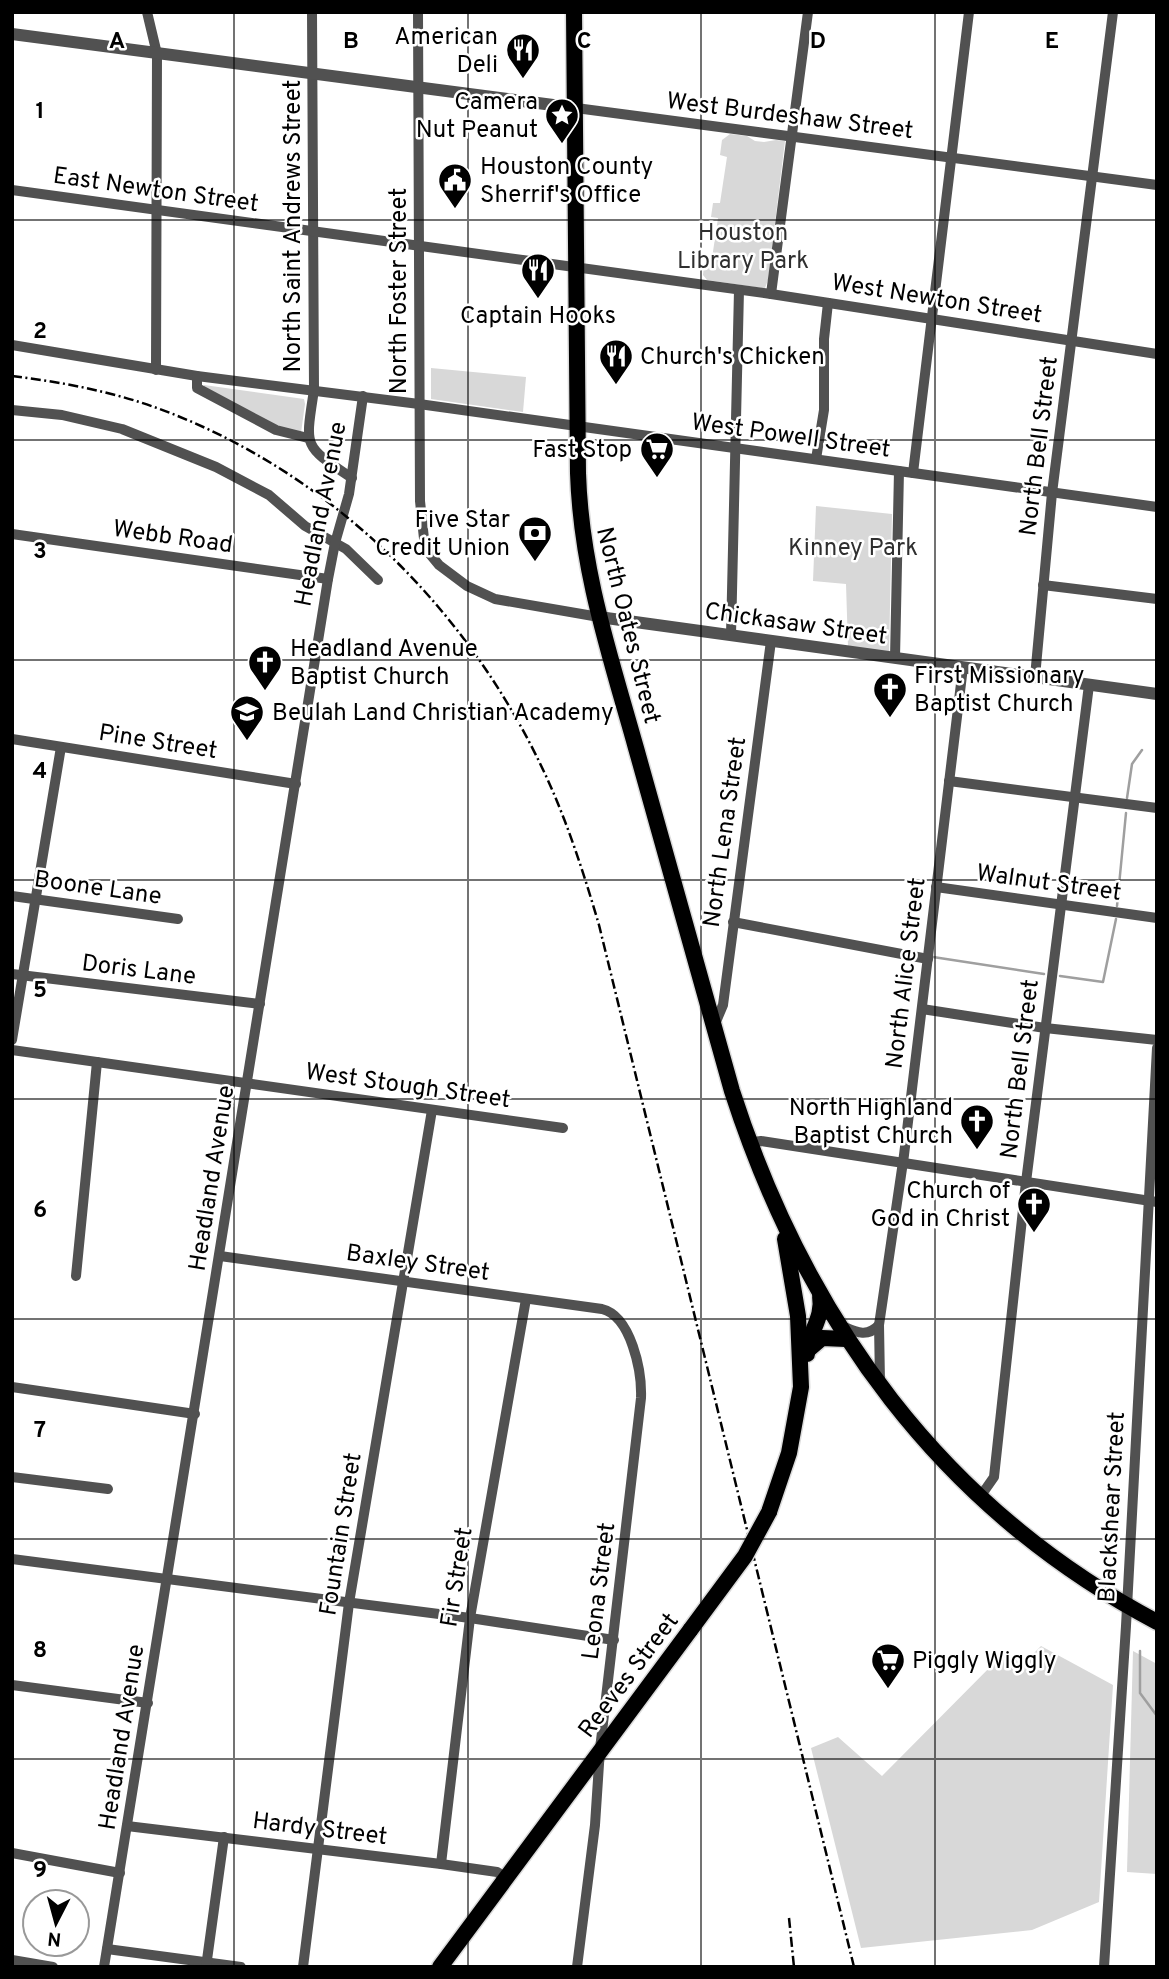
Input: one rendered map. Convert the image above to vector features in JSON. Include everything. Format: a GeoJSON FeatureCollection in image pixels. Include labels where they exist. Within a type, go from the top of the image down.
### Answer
{"type":"FeatureCollection","features":[{"type":"Feature","properties":{"kind":"main road","name":"North Oates Street"},"geometry":{"type":"LineString","coordinates":[[574,12],[580,523],[599,617],[714,1027],[748,1143],[784,1226]]}},
{"type":"Feature","properties":{"kind":"main road"},"geometry":{"type":"LineString","coordinates":[[784,1226],[831,1317],[915,1430],[980,1497],[1040,1547],[1127,1606],[1157,1622]]}},
{"type":"Feature","properties":{"kind":"main road","name":"Reeves Street"},"geometry":{"type":"LineString","coordinates":[[440,1967],[745,1556],[769,1512],[789,1453],[801,1387],[800,1336],[784,1226]]}},
{"type":"Feature","properties":{"kind":"main road"},"geometry":{"type":"LineString","coordinates":[[800,1336],[807,1318],[812,1314],[831,1317]]}},
{"type":"Feature","properties":{"kind":"main road"},"geometry":{"type":"LineString","coordinates":[[807,1352],[814,1342],[821,1338],[831,1317]]}},
{"type":"Feature","properties":{"kind":"main road","name":"Reeves Street"},"geometry":{"type":"LineString","coordinates":[[801,1387],[806,1376],[808,1343],[831,1317]]}},
{"type":"Feature","properties":{"kind":"street"},"geometry":{"type":"LineString","coordinates":[[147,12],[157,54],[156,370]]}},
{"type":"Feature","properties":{"kind":"street","name":"North Saint Andrews Street"},"geometry":{"type":"LineString","coordinates":[[308,438],[314,390],[312,12]]}},
{"type":"Feature","properties":{"kind":"street","name":"North Foster Street"},"geometry":{"type":"LineString","coordinates":[[418,12],[421,521],[425,548],[439,565]]}},
{"type":"Feature","properties":{"kind":"street"},"geometry":{"type":"LineString","coordinates":[[771,294],[808,12]]}},
{"type":"Feature","properties":{"kind":"street"},"geometry":{"type":"LineString","coordinates":[[914,473],[969,12]]}},
{"type":"Feature","properties":{"kind":"street","name":"North Bell Street"},"geometry":{"type":"LineString","coordinates":[[1035,677],[1052,493],[1113,12]]}},
{"type":"Feature","properties":{"kind":"street","name":"West Burdeshaw Street"},"geometry":{"type":"LineString","coordinates":[[12,34],[1157,185]]}},
{"type":"Feature","properties":{"kind":"street","name":"East Newton Street"},"geometry":{"type":"LineString","coordinates":[[12,190],[418,246]]}},
{"type":"Feature","properties":{"kind":"street","name":"West Newton Street"},"geometry":{"type":"LineString","coordinates":[[418,246],[771,294],[1157,354]]}},
{"type":"Feature","properties":{"kind":"street"},"geometry":{"type":"LineString","coordinates":[[731,635],[739,290]]}},
{"type":"Feature","properties":{"kind":"street"},"geometry":{"type":"LineString","coordinates":[[816,459],[824,410],[824,339],[828,303]]}},
{"type":"Feature","properties":{"kind":"street","name":"West Powell Street"},"geometry":{"type":"LineString","coordinates":[[12,345],[197,376],[419,404],[1157,508]]}},
{"type":"Feature","properties":{"kind":"street"},"geometry":{"type":"LineString","coordinates":[[197,376],[197,388],[276,430],[308,438],[317,453],[352,478]]}},
{"type":"Feature","properties":{"kind":"street","name":"Headland Avenue"},"geometry":{"type":"LineString","coordinates":[[104,1967],[328,579],[352,478],[363,397]]}},
{"type":"Feature","properties":{"kind":"street"},"geometry":{"type":"LineString","coordinates":[[12,410],[62,415],[122,429],[172,448],[253,485],[270,495],[305,526],[346,549],[378,580]]}},
{"type":"Feature","properties":{"kind":"street"},"geometry":{"type":"LineString","coordinates":[[895,658],[899,471]]}},
{"type":"Feature","properties":{"kind":"street","name":"Webb Road"},"geometry":{"type":"LineString","coordinates":[[12,534],[328,579]]}},
{"type":"Feature","properties":{"kind":"street","name":"Chickasaw Street"},"geometry":{"type":"LineString","coordinates":[[439,565],[467,586],[495,598],[599,617],[1157,694]]}},
{"type":"Feature","properties":{"kind":"street"},"geometry":{"type":"LineString","coordinates":[[1043,585],[1157,599]]}},
{"type":"Feature","properties":{"kind":"street","name":"North Lena Street"},"geometry":{"type":"LineString","coordinates":[[714,1027],[723,1005],[771,641]]}},
{"type":"Feature","properties":{"kind":"street","name":"North Alice Street"},"geometry":{"type":"LineString","coordinates":[[880,1386],[879,1325],[922,1009],[963,667]]}},
{"type":"Feature","properties":{"kind":"street","name":"North Bell Street"},"geometry":{"type":"LineString","coordinates":[[980,1497],[994,1477],[1026,1182],[1089,685]]}},
{"type":"Feature","properties":{"kind":"street","name":"Pine Street"},"geometry":{"type":"LineString","coordinates":[[12,739],[296,784]]}},
{"type":"Feature","properties":{"kind":"street"},"geometry":{"type":"LineString","coordinates":[[12,1040],[61,747]]}},
{"type":"Feature","properties":{"kind":"street"},"geometry":{"type":"LineString","coordinates":[[949,780],[1157,808]]}},
{"type":"Feature","properties":{"kind":"street","name":"Walnut Street"},"geometry":{"type":"LineString","coordinates":[[936,887],[1157,918]]}},
{"type":"Feature","properties":{"kind":"street","name":"Boone Lane"},"geometry":{"type":"LineString","coordinates":[[12,896],[178,919]]}},
{"type":"Feature","properties":{"kind":"street"},"geometry":{"type":"LineString","coordinates":[[733,922],[928,959]]}},
{"type":"Feature","properties":{"kind":"street","name":"Doris Lane"},"geometry":{"type":"LineString","coordinates":[[12,974],[260,1004]]}},
{"type":"Feature","properties":{"kind":"street"},"geometry":{"type":"LineString","coordinates":[[922,1009],[1045,1028],[1157,1040]]}},
{"type":"Feature","properties":{"kind":"street","name":"Blackshear Street"},"geometry":{"type":"LineString","coordinates":[[1104,1967],[1153,1201],[1157,1048]]}},
{"type":"Feature","properties":{"kind":"street","name":"West Stough Street"},"geometry":{"type":"LineString","coordinates":[[12,1050],[563,1128]]}},
{"type":"Feature","properties":{"kind":"street"},"geometry":{"type":"LineString","coordinates":[[76,1276],[97,1062]]}},
{"type":"Feature","properties":{"kind":"street","name":"Fountain Street"},"geometry":{"type":"LineString","coordinates":[[303,1967],[349,1603],[432,1110]]}},
{"type":"Feature","properties":{"kind":"street"},"geometry":{"type":"LineString","coordinates":[[748,1143],[761,1141],[1153,1201]]}},
{"type":"Feature","properties":{"kind":"street","name":"Baxley Street"},"geometry":{"type":"LineString","coordinates":[[220,1256],[611,1311]]}},
{"type":"Feature","properties":{"kind":"street","name":"Fir Street"},"geometry":{"type":"LineString","coordinates":[[441,1864],[470,1618],[526,1299]]}},
{"type":"Feature","properties":{"kind":"street","name":"Leona Street"},"geometry":{"type":"LineString","coordinates":[[578,1967],[642,1387],[627,1331],[611,1311]]}},
{"type":"Feature","properties":{"kind":"street"},"geometry":{"type":"LineString","coordinates":[[831,1317],[863,1334],[879,1325]]}},
{"type":"Feature","properties":{"kind":"street"},"geometry":{"type":"LineString","coordinates":[[12,1387],[195,1414]]}},
{"type":"Feature","properties":{"kind":"street"},"geometry":{"type":"LineString","coordinates":[[12,1477],[108,1489]]}},
{"type":"Feature","properties":{"kind":"street"},"geometry":{"type":"LineString","coordinates":[[12,1559],[470,1618],[614,1640]]}},
{"type":"Feature","properties":{"kind":"street"},"geometry":{"type":"LineString","coordinates":[[12,1685],[148,1703]]}},
{"type":"Feature","properties":{"kind":"street","name":"Hardy Street"},"geometry":{"type":"LineString","coordinates":[[127,1826],[441,1864],[497,1872],[506,1878]]}},
{"type":"Feature","properties":{"kind":"street"},"geometry":{"type":"LineString","coordinates":[[206,1964],[224,1838]]}},
{"type":"Feature","properties":{"kind":"street"},"geometry":{"type":"LineString","coordinates":[[12,1853],[120,1873]]}},
{"type":"Feature","properties":{"kind":"street"},"geometry":{"type":"LineString","coordinates":[[107,1949],[241,1967]]}},
{"type":"Feature","properties":{"kind":"street"},"geometry":{"type":"LineString","coordinates":[[12,1960],[53,1967]]}},
{"type":"Feature","properties":{"kind":"green space","name":"Houston Library Park"},"geometry":{"type":"Polygon","coordinates":[[[730,134],[747,136],[755,141],[785,141],[765,288],[707,280],[703,275],[704,265],[711,265],[718,218],[711,217],[713,203],[720,203],[727,157],[720,155],[722,140],[730,134]]]}},
{"type":"Feature","properties":{"kind":"green space"},"geometry":{"type":"Polygon","coordinates":[[[431,368],[526,377],[523,412],[431,399],[431,368]]]}},
{"type":"Feature","properties":{"kind":"green space"},"geometry":{"type":"Polygon","coordinates":[[[204,385],[304,399],[301,433],[277,426],[204,385]]]}},
{"type":"Feature","properties":{"kind":"green space","name":"Kinney Park"},"geometry":{"type":"Polygon","coordinates":[[[816,506],[892,514],[889,653],[848,647],[846,584],[813,581],[816,506]]]}},
{"type":"Feature","properties":{"kind":"green space"},"geometry":{"type":"Polygon","coordinates":[[[1041,1646],[1113,1685],[1099,1902],[1032,1930],[861,1948],[811,1748],[838,1737],[882,1776],[1004,1653],[1023,1664],[1041,1646]]]}},
{"type":"Feature","properties":{"kind":"green space"},"geometry":{"type":"Polygon","coordinates":[[[1133,1651],[1157,1664],[1157,1874],[1127,1872],[1133,1651]]]}},
{"type":"Feature","properties":{"kind":"waterway"},"geometry":{"type":"LineString","coordinates":[[1127,798],[1132,764],[1142,750]]}},
{"type":"Feature","properties":{"kind":"waterway"},"geometry":{"type":"LineString","coordinates":[[1117,906],[1126,813]]}},
{"type":"Feature","properties":{"kind":"waterway"},"geometry":{"type":"LineString","coordinates":[[1060,976],[1103,982],[1116,919]]}},
{"type":"Feature","properties":{"kind":"waterway"},"geometry":{"type":"LineString","coordinates":[[933,957],[1044,974]]}},
{"type":"Feature","properties":{"kind":"waterway"},"geometry":{"type":"LineString","coordinates":[[1140,1651],[1140,1693],[1157,1716]]}},
{"type":"Feature","properties":{"kind":"railway"},"geometry":{"type":"LineString","coordinates":[[12,376],[85,388],[157,408],[220,435],[280,469],[336,508],[388,553],[435,603],[477,657],[514,715],[546,776],[561,812],[599,925],[854,1967]]}},
{"type":"Feature","properties":{"kind":"railway"},"geometry":{"type":"LineString","coordinates":[[789,1918],[794,1967]]}},
{"type":"Feature","properties":{"kind":"place","name":"American Deli"},"geometry":{"type":"Point","coordinates":[523,80]}},
{"type":"Feature","properties":{"kind":"place","name":"Camera Nut Peanut"},"geometry":{"type":"Point","coordinates":[562,145]}},
{"type":"Feature","properties":{"kind":"place","name":"Houston County Sherrif's Office"},"geometry":{"type":"Point","coordinates":[455,210]}},
{"type":"Feature","properties":{"kind":"place","name":"Captain Hooks"},"geometry":{"type":"Point","coordinates":[538,300]}},
{"type":"Feature","properties":{"kind":"place","name":"Church's Chicken"},"geometry":{"type":"Point","coordinates":[616,386]}},
{"type":"Feature","properties":{"kind":"place","name":"Fast Stop"},"geometry":{"type":"Point","coordinates":[657,479]}},
{"type":"Feature","properties":{"kind":"place","name":"Five Star Credit Union"},"geometry":{"type":"Point","coordinates":[535,563]}},
{"type":"Feature","properties":{"kind":"place","name":"Headland Avenue Baptist Church"},"geometry":{"type":"Point","coordinates":[265,692]}},
{"type":"Feature","properties":{"kind":"place","name":"First Missionary Baptist Church"},"geometry":{"type":"Point","coordinates":[890,719]}},
{"type":"Feature","properties":{"kind":"place","name":"Beulah Land Christian Academy"},"geometry":{"type":"Point","coordinates":[247,742]}},
{"type":"Feature","properties":{"kind":"place","name":"North Highland Baptist Church"},"geometry":{"type":"Point","coordinates":[977,1151]}},
{"type":"Feature","properties":{"kind":"place","name":"Church of God in Christ"},"geometry":{"type":"Point","coordinates":[1034,1234]}},
{"type":"Feature","properties":{"kind":"place","name":"Piggly Wiggly"},"geometry":{"type":"Point","coordinates":[888,1690]}}]}
